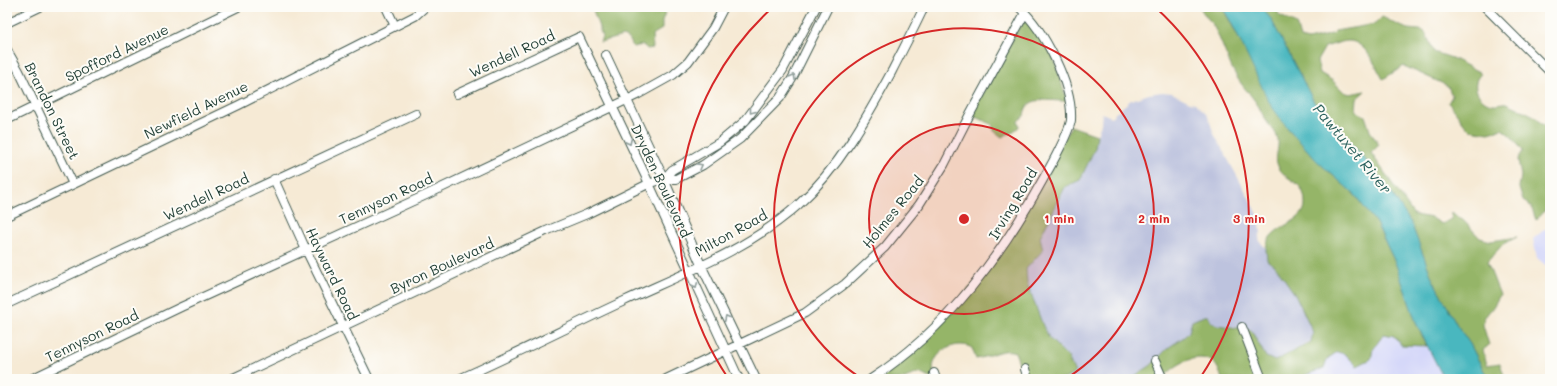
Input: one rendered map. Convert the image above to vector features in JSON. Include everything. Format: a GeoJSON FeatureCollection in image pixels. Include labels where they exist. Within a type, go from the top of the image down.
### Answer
{"type":"FeatureCollection","features":[{"type":"Feature","properties":{"kind":"street"},"geometry":{"type":"LineString","coordinates":[[7,23],[40,7]]}},
{"type":"Feature","properties":{"kind":"street","name":"Spofford Avenue"},"geometry":{"type":"LineString","coordinates":[[7,120],[238,7]]}},
{"type":"Feature","properties":{"kind":"street"},"geometry":{"type":"LineString","coordinates":[[386,7],[395,26]]}},
{"type":"Feature","properties":{"kind":"street","name":"Newfield Avenue"},"geometry":{"type":"LineString","coordinates":[[7,216],[239,105],[415,16],[424,7]]}},
{"type":"Feature","properties":{"kind":"street","name":"Tennyson Road"},"geometry":{"type":"LineString","coordinates":[[31,379],[627,100],[673,74],[688,62],[713,28],[724,7]]}},
{"type":"Feature","properties":{"kind":"street","name":"Byron Boulevard"},"geometry":{"type":"LineString","coordinates":[[664,179],[672,170],[720,142],[745,120],[783,70],[816,7]]}},
{"type":"Feature","properties":{"kind":"street","name":"Byron Boulevard"},"geometry":{"type":"LineString","coordinates":[[231,379],[546,231],[587,214],[648,184],[664,179],[676,179],[703,165],[740,139],[773,104],[792,79],[828,7]]}},
{"type":"Feature","properties":{"kind":"street","name":"Milton Road"},"geometry":{"type":"LineString","coordinates":[[459,379],[702,265],[745,243],[774,225],[799,204],[826,175],[850,145],[884,85],[924,7]]}},
{"type":"Feature","properties":{"kind":"street"},"geometry":{"type":"LineString","coordinates":[[1485,7],[1550,72]]}},
{"type":"Feature","properties":{"kind":"street","name":"Holmes Road"},"geometry":{"type":"LineString","coordinates":[[666,379],[804,313],[845,284],[885,247],[919,205],[944,165],[1022,10]]}},
{"type":"Feature","properties":{"kind":"street","name":"Irving Road"},"geometry":{"type":"LineString","coordinates":[[871,379],[913,347],[955,307],[994,259],[1025,213],[1056,157],[1071,121],[1070,100],[1062,76],[1039,28],[1022,10]]}},
{"type":"Feature","properties":{"kind":"street"},"geometry":{"type":"LineString","coordinates":[[808,22],[818,27]]}},
{"type":"Feature","properties":{"kind":"street","name":"Dryden Boulevard"},"geometry":{"type":"LineString","coordinates":[[579,37],[739,379]]}},
{"type":"Feature","properties":{"kind":"street","name":"Wendell Road"},"geometry":{"type":"LineString","coordinates":[[457,94],[579,37]]}},
{"type":"Feature","properties":{"kind":"street","name":"Brandon Street"},"geometry":{"type":"LineString","coordinates":[[7,50],[36,106],[73,184]]}},
{"type":"Feature","properties":{"kind":"street","name":"Dryden Boulevard"},"geometry":{"type":"LineString","coordinates":[[606,55],[756,379]]}},
{"type":"Feature","properties":{"kind":"street"},"geometry":{"type":"LineString","coordinates":[[764,96],[773,104]]}},
{"type":"Feature","properties":{"kind":"street","name":"Wendell Road"},"geometry":{"type":"LineString","coordinates":[[7,304],[416,114]]}},
{"type":"Feature","properties":{"kind":"street","name":"Hayward Road"},"geometry":{"type":"LineString","coordinates":[[274,179],[306,250],[369,379]]}},
{"type":"Feature","properties":{"kind":"street"},"geometry":{"type":"LineString","coordinates":[[1242,327],[1262,379]]}},
{"type":"Feature","properties":{"kind":"street"},"geometry":{"type":"LineString","coordinates":[[1155,361],[1163,379]]}},
{"type":"Feature","properties":{"kind":"street"},"geometry":{"type":"LineString","coordinates":[[1025,369],[1028,379]]}},
{"type":"Feature","properties":{"kind":"shaded area"},"geometry":{"type":"Polygon","coordinates":[[[1162,92],[1172,93],[1195,103],[1207,114],[1214,134],[1259,216],[1261,232],[1259,238],[1260,242],[1267,249],[1267,260],[1277,268],[1296,296],[1313,332],[1311,341],[1275,361],[1266,357],[1260,348],[1237,327],[1217,325],[1211,322],[1192,321],[1189,332],[1184,337],[1168,348],[1150,366],[1130,379],[1065,379],[1075,373],[1062,351],[1049,338],[1043,326],[1026,286],[1024,269],[1065,187],[1080,180],[1088,164],[1095,148],[1102,113],[1111,117],[1131,100],[1149,94],[1162,92]]]}},
{"type":"Feature","properties":{"kind":"shaded area"},"geometry":{"type":"Polygon","coordinates":[[[1550,228],[1550,269],[1537,258],[1533,239],[1545,229],[1550,228]]]}},
{"type":"Feature","properties":{"kind":"shaded area"},"geometry":{"type":"Polygon","coordinates":[[[1384,334],[1394,336],[1401,345],[1427,346],[1444,379],[1295,379],[1304,375],[1337,352],[1345,354],[1357,366],[1371,359],[1373,349],[1384,334]]]}},
{"type":"Feature","properties":{"kind":"green space"},"geometry":{"type":"Polygon","coordinates":[[[592,7],[667,7],[662,21],[662,29],[652,35],[653,48],[647,49],[643,45],[633,47],[630,40],[623,36],[600,42],[602,36],[592,7]]]}},
{"type":"Feature","properties":{"kind":"green space"},"geometry":{"type":"Polygon","coordinates":[[[1200,7],[1222,7],[1286,126],[1317,161],[1354,194],[1376,223],[1395,262],[1417,325],[1427,346],[1401,345],[1394,336],[1384,334],[1373,349],[1371,359],[1357,366],[1345,354],[1337,352],[1327,359],[1324,368],[1295,379],[1222,379],[1219,370],[1213,362],[1200,358],[1180,364],[1169,372],[1164,379],[1130,379],[1150,366],[1168,348],[1184,337],[1189,332],[1192,321],[1204,316],[1208,316],[1211,322],[1217,325],[1251,330],[1266,357],[1275,361],[1311,342],[1313,332],[1296,296],[1277,268],[1267,260],[1266,252],[1266,246],[1270,237],[1275,232],[1300,216],[1304,211],[1305,204],[1302,190],[1299,185],[1281,171],[1278,166],[1276,158],[1278,138],[1265,119],[1257,103],[1238,79],[1231,67],[1214,27],[1200,7]]]}},
{"type":"Feature","properties":{"kind":"green space"},"geometry":{"type":"Polygon","coordinates":[[[1262,7],[1276,7],[1279,15],[1296,24],[1300,38],[1308,40],[1332,34],[1335,31],[1375,24],[1382,17],[1406,28],[1423,31],[1425,32],[1434,52],[1452,58],[1481,74],[1477,78],[1476,87],[1477,92],[1483,100],[1492,104],[1507,103],[1536,117],[1541,124],[1546,125],[1550,133],[1550,206],[1536,220],[1531,206],[1523,201],[1519,188],[1521,176],[1518,159],[1523,151],[1511,136],[1502,129],[1489,133],[1470,130],[1448,103],[1452,96],[1448,86],[1404,66],[1383,79],[1365,50],[1355,42],[1340,42],[1325,47],[1317,61],[1320,73],[1333,81],[1344,92],[1350,94],[1365,91],[1357,98],[1356,111],[1365,116],[1370,131],[1379,145],[1371,153],[1414,215],[1432,218],[1442,224],[1452,219],[1452,212],[1461,220],[1462,219],[1480,238],[1491,241],[1517,237],[1503,244],[1487,262],[1500,295],[1484,318],[1483,325],[1489,345],[1483,350],[1487,365],[1500,363],[1505,379],[1488,379],[1470,344],[1457,325],[1432,278],[1411,223],[1389,189],[1358,151],[1329,122],[1314,102],[1272,21],[1262,7]]]}},
{"type":"Feature","properties":{"kind":"green space"},"geometry":{"type":"Polygon","coordinates":[[[1026,15],[1052,52],[1067,101],[1034,101],[1029,104],[1024,116],[1018,121],[1019,127],[1002,137],[994,131],[992,124],[970,115],[1026,15]]]}},
{"type":"Feature","properties":{"kind":"green space"},"geometry":{"type":"Polygon","coordinates":[[[1071,126],[1097,135],[1095,148],[1080,180],[1065,187],[1040,237],[1043,250],[1026,269],[1027,283],[1043,326],[1049,338],[1068,357],[1075,373],[1065,379],[1025,379],[1015,352],[1001,351],[976,359],[972,348],[961,345],[944,350],[936,358],[933,367],[935,379],[919,373],[907,377],[906,379],[873,379],[915,347],[996,259],[1071,126]]]}},
{"type":"Feature","properties":{"kind":"water","name":"Pawtuxet River"},"geometry":{"type":"Polygon","coordinates":[[[1222,7],[1262,7],[1272,21],[1314,102],[1328,121],[1358,151],[1389,189],[1411,223],[1432,278],[1457,325],[1470,344],[1488,379],[1444,379],[1417,325],[1395,262],[1376,223],[1354,194],[1317,161],[1286,126],[1270,104],[1231,22],[1222,7]]]}}]}
